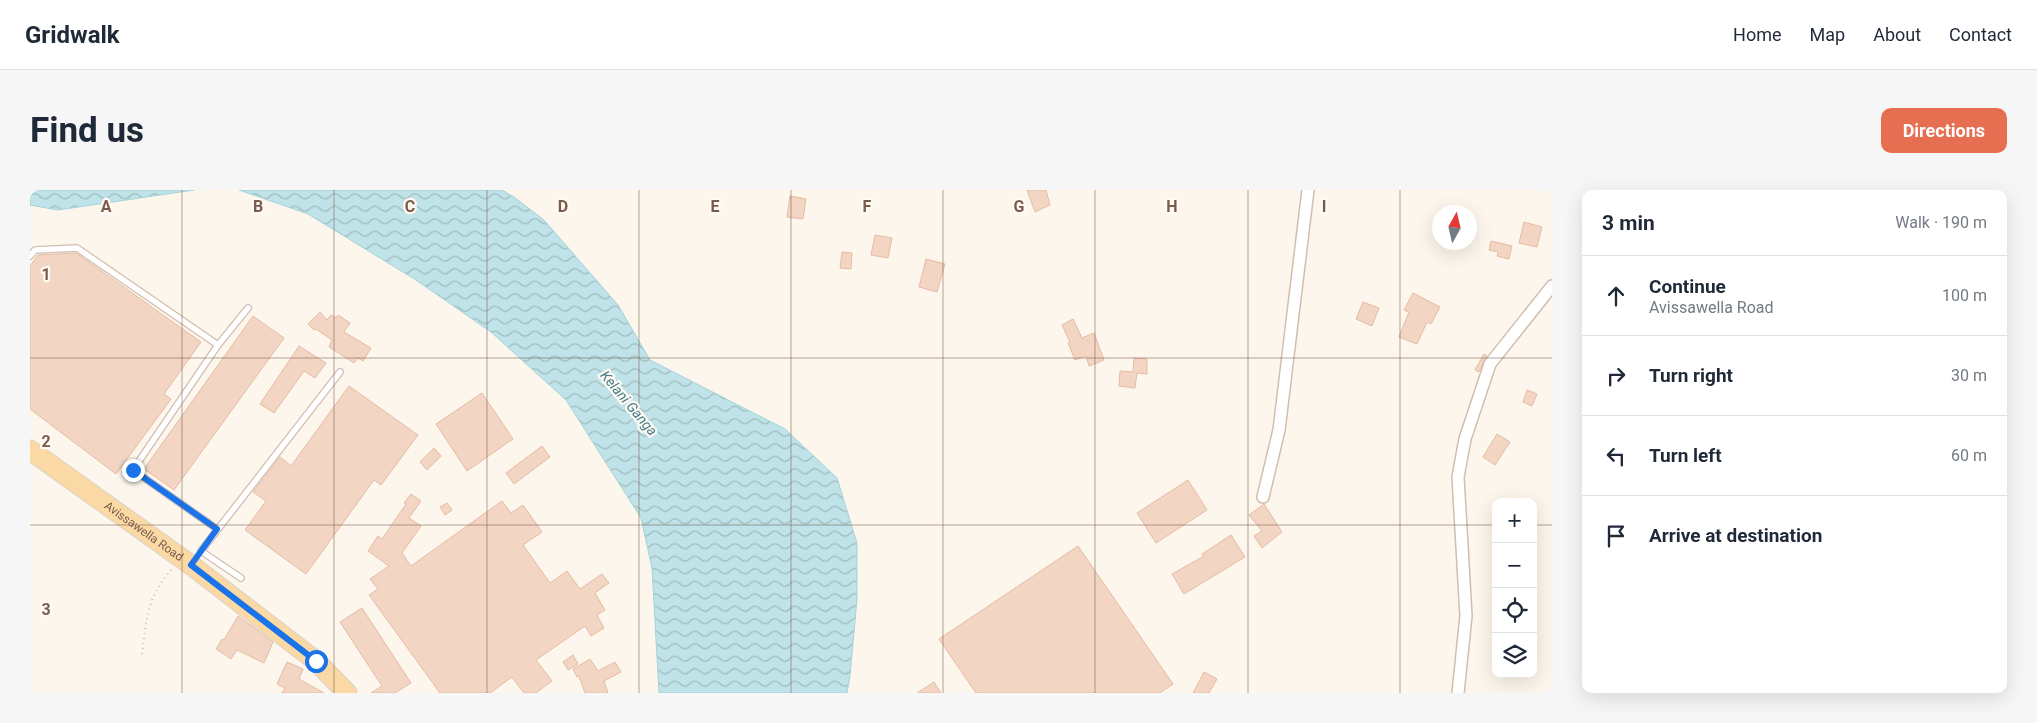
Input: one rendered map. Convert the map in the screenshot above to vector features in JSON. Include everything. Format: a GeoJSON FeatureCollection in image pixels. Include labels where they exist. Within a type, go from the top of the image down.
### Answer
{"type":"FeatureCollection","features":[{"type":"Feature","properties":{"kind":"main road","name":"Avissawella Road"},"geometry":{"type":"LineString","coordinates":[[30,450],[191,558],[316,661],[347,693]]}},
{"type":"Feature","properties":{"kind":"street"},"geometry":{"type":"LineString","coordinates":[[1263,497],[1279,430],[1308,190]]}},
{"type":"Feature","properties":{"kind":"street"},"geometry":{"type":"LineString","coordinates":[[1458,693],[1466,616],[1458,477],[1465,439],[1490,364],[1552,286]]}},
{"type":"Feature","properties":{"kind":"lane"},"geometry":{"type":"LineString","coordinates":[[30,256],[35,250],[77,248],[218,345]]}},
{"type":"Feature","properties":{"kind":"lane"},"geometry":{"type":"LineString","coordinates":[[217,529],[133,470],[218,345],[248,308]]}},
{"type":"Feature","properties":{"kind":"lane"},"geometry":{"type":"LineString","coordinates":[[240,578],[191,558],[217,529],[340,372]]}},
{"type":"Feature","properties":{"kind":"path"},"geometry":{"type":"LineString","coordinates":[[142,654],[149,603],[162,582],[191,558]]}},
{"type":"Feature","properties":{"kind":"water"},"geometry":{"type":"Polygon","coordinates":[[[30,190],[194,190],[58,210],[30,205],[30,190]]]}},
{"type":"Feature","properties":{"kind":"water","name":"Kelani Ganga"},"geometry":{"type":"Polygon","coordinates":[[[239,190],[502,190],[544,220],[618,305],[650,360],[785,429],[837,478],[857,543],[857,599],[847,693],[659,693],[652,568],[641,518],[566,400],[491,332],[416,280],[308,214],[239,190]]]}},
{"type":"Feature","properties":{"kind":"building"},"geometry":{"type":"Polygon","coordinates":[[[1027,190],[1046,190],[1050,205],[1035,212],[1027,190]]]}},
{"type":"Feature","properties":{"kind":"building"},"geometry":{"type":"Polygon","coordinates":[[[790,196],[806,199],[803,219],[787,217],[790,196]]]}},
{"type":"Feature","properties":{"kind":"building"},"geometry":{"type":"Polygon","coordinates":[[[1524,222],[1542,227],[1537,247],[1519,243],[1524,222]]]}},
{"type":"Feature","properties":{"kind":"building"},"geometry":{"type":"Polygon","coordinates":[[[875,235],[892,238],[888,258],[871,255],[875,235]]]}},
{"type":"Feature","properties":{"kind":"building"},"geometry":{"type":"Polygon","coordinates":[[[1491,241],[1512,246],[1509,259],[1497,256],[1498,252],[1489,250],[1491,241]]]}},
{"type":"Feature","properties":{"kind":"building"},"geometry":{"type":"Polygon","coordinates":[[[842,252],[852,253],[851,269],[840,268],[842,252]]]}},
{"type":"Feature","properties":{"kind":"building"},"geometry":{"type":"Polygon","coordinates":[[[76,253],[201,342],[164,394],[171,399],[116,474],[30,409],[30,266],[38,255],[76,253]]]}},
{"type":"Feature","properties":{"kind":"building"},"geometry":{"type":"Polygon","coordinates":[[[926,259],[945,264],[937,292],[919,287],[926,259]]]}},
{"type":"Feature","properties":{"kind":"building"},"geometry":{"type":"Polygon","coordinates":[[[1413,293],[1440,307],[1431,324],[1427,322],[1417,344],[1399,337],[1409,312],[1404,310],[1413,293]]]}},
{"type":"Feature","properties":{"kind":"building"},"geometry":{"type":"Polygon","coordinates":[[[1363,302],[1379,308],[1372,326],[1356,319],[1363,302]]]}},
{"type":"Feature","properties":{"kind":"building"},"geometry":{"type":"Polygon","coordinates":[[[320,312],[327,320],[331,315],[336,318],[338,315],[350,323],[344,332],[371,348],[363,361],[358,358],[354,363],[329,347],[332,340],[316,329],[314,330],[308,324],[320,312]]]}},
{"type":"Feature","properties":{"kind":"building"},"geometry":{"type":"Polygon","coordinates":[[[253,316],[284,338],[174,490],[144,469],[253,316]]]}},
{"type":"Feature","properties":{"kind":"building"},"geometry":{"type":"Polygon","coordinates":[[[1073,319],[1082,338],[1094,333],[1104,360],[1089,366],[1086,356],[1075,360],[1068,343],[1070,342],[1062,325],[1073,319]]]}},
{"type":"Feature","properties":{"kind":"building"},"geometry":{"type":"Polygon","coordinates":[[[299,346],[326,363],[315,378],[304,371],[274,413],[260,404],[299,346]]]}},
{"type":"Feature","properties":{"kind":"building"},"geometry":{"type":"Polygon","coordinates":[[[1484,354],[1487,356],[1479,372],[1475,370],[1484,354]]]}},
{"type":"Feature","properties":{"kind":"building"},"geometry":{"type":"Polygon","coordinates":[[[1134,358],[1147,359],[1147,374],[1137,373],[1135,388],[1119,386],[1120,371],[1133,372],[1134,358]]]}},
{"type":"Feature","properties":{"kind":"building"},"geometry":{"type":"Polygon","coordinates":[[[349,386],[418,435],[381,485],[374,480],[306,574],[245,530],[266,501],[253,492],[280,457],[291,466],[349,386]]]}},
{"type":"Feature","properties":{"kind":"building"},"geometry":{"type":"Polygon","coordinates":[[[1527,390],[1537,394],[1532,406],[1523,402],[1527,390]]]}},
{"type":"Feature","properties":{"kind":"building"},"geometry":{"type":"Polygon","coordinates":[[[482,393],[513,439],[467,471],[436,424],[482,393]]]}},
{"type":"Feature","properties":{"kind":"building"},"geometry":{"type":"Polygon","coordinates":[[[1497,434],[1510,442],[1495,465],[1483,457],[1497,434]]]}},
{"type":"Feature","properties":{"kind":"building"},"geometry":{"type":"Polygon","coordinates":[[[542,446],[550,457],[514,484],[506,473],[542,446]]]}},
{"type":"Feature","properties":{"kind":"building"},"geometry":{"type":"Polygon","coordinates":[[[434,448],[441,456],[427,470],[420,462],[434,448]]]}},
{"type":"Feature","properties":{"kind":"building"},"geometry":{"type":"Polygon","coordinates":[[[1188,480],[1207,510],[1156,543],[1137,513],[1188,480]]]}},
{"type":"Feature","properties":{"kind":"building"},"geometry":{"type":"Polygon","coordinates":[[[411,494],[421,501],[409,518],[421,526],[402,553],[411,566],[502,501],[511,513],[523,505],[542,532],[523,545],[550,583],[567,571],[580,589],[602,574],[609,583],[595,593],[605,610],[597,615],[604,628],[591,636],[585,626],[536,660],[552,681],[536,693],[524,693],[512,677],[490,693],[440,693],[369,595],[378,589],[370,579],[389,566],[368,551],[378,536],[382,539],[411,494]]]}},
{"type":"Feature","properties":{"kind":"building"},"geometry":{"type":"Polygon","coordinates":[[[447,503],[452,510],[445,515],[440,507],[447,503]]]}},
{"type":"Feature","properties":{"kind":"building"},"geometry":{"type":"Polygon","coordinates":[[[1264,504],[1282,532],[1262,548],[1254,536],[1262,531],[1249,515],[1264,504]]]}},
{"type":"Feature","properties":{"kind":"building"},"geometry":{"type":"Polygon","coordinates":[[[1231,535],[1245,557],[1184,594],[1172,574],[1204,556],[1202,554],[1231,535]]]}},
{"type":"Feature","properties":{"kind":"building"},"geometry":{"type":"Polygon","coordinates":[[[1078,546],[1173,684],[1160,693],[976,693],[939,639],[1078,546]]]}},
{"type":"Feature","properties":{"kind":"building"},"geometry":{"type":"Polygon","coordinates":[[[362,608],[411,683],[395,693],[371,693],[382,686],[340,622],[362,608]]]}},
{"type":"Feature","properties":{"kind":"building"},"geometry":{"type":"Polygon","coordinates":[[[238,616],[273,642],[264,663],[237,650],[231,659],[216,649],[222,639],[224,640],[238,616]]]}},
{"type":"Feature","properties":{"kind":"building"},"geometry":{"type":"Polygon","coordinates":[[[573,655],[578,664],[568,670],[563,662],[573,655]]]}},
{"type":"Feature","properties":{"kind":"building"},"geometry":{"type":"Polygon","coordinates":[[[590,659],[598,671],[615,662],[621,672],[604,681],[608,693],[585,693],[579,676],[577,677],[573,669],[590,659]]]}},
{"type":"Feature","properties":{"kind":"building"},"geometry":{"type":"Polygon","coordinates":[[[287,662],[303,669],[299,679],[324,693],[282,693],[285,688],[277,684],[287,662]]]}},
{"type":"Feature","properties":{"kind":"building"},"geometry":{"type":"Polygon","coordinates":[[[1204,672],[1217,679],[1209,693],[1193,693],[1204,672]]]}},
{"type":"Feature","properties":{"kind":"building"},"geometry":{"type":"Polygon","coordinates":[[[934,682],[941,693],[917,693],[934,682]]]}},
{"type":"Feature","properties":{"kind":"route"},"geometry":{"type":"LineString","coordinates":[[133,470],[217,529],[191,565],[316,661]]}}]}
